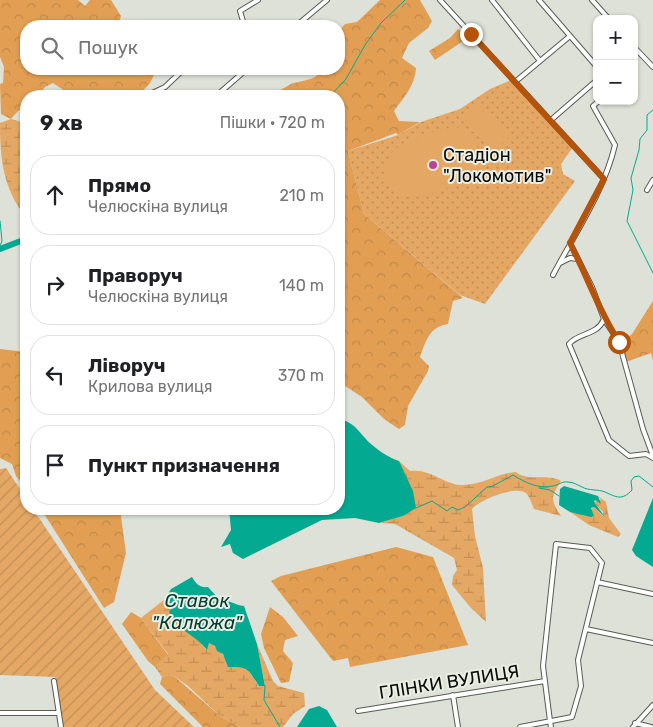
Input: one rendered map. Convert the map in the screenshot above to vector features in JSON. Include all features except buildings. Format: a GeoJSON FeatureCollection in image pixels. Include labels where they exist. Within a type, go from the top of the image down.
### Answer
{"type":"FeatureCollection","features":[{"type":"Feature","properties":{"kind":"street"},"geometry":{"type":"LineString","coordinates":[[243,20],[240,11],[258,0]]}},
{"type":"Feature","properties":{"kind":"street"},"geometry":{"type":"LineString","coordinates":[[303,20],[327,0]]}},
{"type":"Feature","properties":{"kind":"street"},"geometry":{"type":"LineString","coordinates":[[440,0],[604,179]]}},
{"type":"Feature","properties":{"kind":"street"},"geometry":{"type":"LineString","coordinates":[[492,0],[540,61]]}},
{"type":"Feature","properties":{"kind":"street"},"geometry":{"type":"LineString","coordinates":[[539,0],[593,62]]}},
{"type":"Feature","properties":{"kind":"street"},"geometry":{"type":"LineString","coordinates":[[592,0],[605,15]]}},
{"type":"Feature","properties":{"kind":"street"},"geometry":{"type":"LineString","coordinates":[[515,82],[570,36]]}},
{"type":"Feature","properties":{"kind":"street"},"geometry":{"type":"LineString","coordinates":[[638,51],[653,67]]}},
{"type":"Feature","properties":{"kind":"street"},"geometry":{"type":"LineString","coordinates":[[157,90],[177,75]]}},
{"type":"Feature","properties":{"kind":"street"},"geometry":{"type":"LineString","coordinates":[[223,90],[240,75]]}},
{"type":"Feature","properties":{"kind":"street"},"geometry":{"type":"LineString","coordinates":[[551,120],[593,83]]}},
{"type":"Feature","properties":{"kind":"street"},"geometry":{"type":"LineString","coordinates":[[553,275],[604,179],[616,145],[594,110],[594,105]]}},
{"type":"Feature","properties":{"kind":"street"},"geometry":{"type":"LineString","coordinates":[[647,190],[653,180]]}},
{"type":"Feature","properties":{"kind":"street"},"geometry":{"type":"LineString","coordinates":[[570,243],[604,319],[619,342],[653,457]]}},
{"type":"Feature","properties":{"kind":"street"},"geometry":{"type":"LineString","coordinates":[[560,263],[570,258],[578,259]]}},
{"type":"Feature","properties":{"kind":"street"},"geometry":{"type":"LineString","coordinates":[[604,319],[595,331],[574,338],[569,344],[609,440],[629,456],[646,454],[653,457]]}},
{"type":"Feature","properties":{"kind":"street"},"geometry":{"type":"LineString","coordinates":[[646,454],[650,447]]}},
{"type":"Feature","properties":{"kind":"street"},"geometry":{"type":"LineString","coordinates":[[520,727],[550,721],[572,717],[581,686],[577,668],[601,560],[590,548],[556,544],[544,646],[544,682],[550,721],[551,727]]}},
{"type":"Feature","properties":{"kind":"street"},"geometry":{"type":"LineString","coordinates":[[597,582],[653,594]]}},
{"type":"Feature","properties":{"kind":"street"},"geometry":{"type":"LineString","coordinates":[[586,629],[653,642]]}},
{"type":"Feature","properties":{"kind":"street"},"geometry":{"type":"LineString","coordinates":[[54,681],[61,727]]}},
{"type":"Feature","properties":{"kind":"street","name":"ГЛІНКИ ВУЛИЦЯ"},"geometry":{"type":"LineString","coordinates":[[358,710],[544,682]]}},
{"type":"Feature","properties":{"kind":"street"},"geometry":{"type":"LineString","coordinates":[[453,695],[458,727]]}},
{"type":"Feature","properties":{"kind":"street"},"geometry":{"type":"LineString","coordinates":[[634,725],[653,705]]}},
{"type":"Feature","properties":{"kind":"street"},"geometry":{"type":"LineString","coordinates":[[0,713],[59,713]]}},
{"type":"Feature","properties":{"kind":"street"},"geometry":{"type":"LineString","coordinates":[[634,725],[651,727]]}},
{"type":"Feature","properties":{"kind":"green space"},"geometry":{"type":"Polygon","coordinates":[[[0,0],[78,0],[85,6],[90,0],[111,0],[121,16],[120,20],[20,20],[20,75],[154,75],[144,90],[62,90],[53,83],[43,90],[20,90],[20,110],[11,119],[1,114],[0,84],[3,83],[4,67],[0,57],[0,0]]]}},
{"type":"Feature","properties":{"kind":"green space"},"geometry":{"type":"Polygon","coordinates":[[[380,0],[420,0],[432,21],[428,28],[409,43],[402,58],[416,68],[414,80],[394,111],[399,121],[420,122],[398,135],[396,133],[348,151],[364,214],[463,298],[453,301],[448,324],[436,328],[426,340],[420,357],[429,366],[428,371],[408,406],[405,425],[399,429],[384,419],[362,397],[345,386],[345,90],[280,90],[291,84],[318,75],[345,75],[345,24],[357,22],[380,0]]]}},
{"type":"Feature","properties":{"kind":"green space"},"geometry":{"type":"Polygon","coordinates":[[[458,29],[469,37],[435,60],[429,51],[450,38],[458,29]]]}},
{"type":"Feature","properties":{"kind":"green space"},"geometry":{"type":"Polygon","coordinates":[[[511,80],[573,147],[561,164],[563,174],[575,181],[485,304],[460,295],[364,214],[348,151],[398,135],[421,122],[460,109],[490,89],[511,80]]]}},
{"type":"Feature","properties":{"kind":"green space"},"geometry":{"type":"Polygon","coordinates":[[[477,105],[509,137],[495,151],[463,119],[477,105]]]}},
{"type":"Feature","properties":{"kind":"green space"},"geometry":{"type":"Polygon","coordinates":[[[11,119],[20,122],[20,209],[12,195],[4,173],[0,123],[11,119]]]}},
{"type":"Feature","properties":{"kind":"green space","name":"Стадіон \"Локомотив\""},"geometry":{"type":"Polygon","coordinates":[[[457,127],[472,139],[480,151],[481,158],[477,170],[455,185],[434,193],[407,197],[401,196],[394,191],[389,184],[385,170],[388,159],[395,150],[419,136],[457,127]]]}},
{"type":"Feature","properties":{"kind":"green space"},"geometry":{"type":"Polygon","coordinates":[[[653,301],[653,360],[651,353],[626,362],[622,342],[632,334],[653,301]]]}},
{"type":"Feature","properties":{"kind":"green space"},"geometry":{"type":"Polygon","coordinates":[[[0,349],[20,351],[20,481],[12,464],[0,458],[0,349]]]}},
{"type":"Feature","properties":{"kind":"green space"},"geometry":{"type":"Polygon","coordinates":[[[399,461],[410,471],[424,472],[462,485],[516,472],[526,476],[561,481],[553,499],[561,516],[534,509],[527,494],[522,491],[498,494],[482,501],[472,509],[475,536],[483,568],[486,622],[471,608],[452,585],[453,576],[457,570],[454,558],[395,524],[380,523],[403,516],[404,475],[399,461]]]}},
{"type":"Feature","properties":{"kind":"green space"},"geometry":{"type":"Polygon","coordinates":[[[6,468],[20,489],[20,515],[37,515],[155,690],[194,727],[63,727],[55,677],[0,675],[0,469],[6,468]]]}},
{"type":"Feature","properties":{"kind":"green space"},"geometry":{"type":"Polygon","coordinates":[[[598,496],[606,502],[609,518],[621,534],[618,537],[589,525],[570,512],[585,514],[594,507],[603,516],[603,512],[593,502],[601,500],[598,496]]]}},
{"type":"Feature","properties":{"kind":"green space"},"geometry":{"type":"Polygon","coordinates":[[[45,515],[121,515],[126,553],[114,602],[104,608],[45,515]]]}},
{"type":"Feature","properties":{"kind":"green space"},"geometry":{"type":"Polygon","coordinates":[[[396,547],[433,557],[468,645],[350,667],[348,658],[333,661],[271,581],[281,576],[396,547]]]}},
{"type":"Feature","properties":{"kind":"green space"},"geometry":{"type":"Polygon","coordinates":[[[165,599],[182,629],[199,640],[206,650],[209,643],[213,645],[233,667],[239,665],[247,669],[259,686],[265,685],[257,644],[273,681],[278,686],[304,693],[305,706],[293,714],[283,727],[240,727],[220,716],[187,685],[175,677],[169,675],[162,677],[155,667],[168,654],[141,618],[165,599]]]}},
{"type":"Feature","properties":{"kind":"green space"},"geometry":{"type":"Polygon","coordinates":[[[270,607],[283,617],[298,636],[285,640],[283,651],[293,663],[289,682],[281,683],[264,648],[261,634],[270,607]]]}},
{"type":"Feature","properties":{"kind":"green space"},"geometry":{"type":"Polygon","coordinates":[[[131,612],[141,618],[168,655],[155,667],[148,661],[122,624],[131,612]]]}},
{"type":"Feature","properties":{"kind":"green space"},"geometry":{"type":"Polygon","coordinates":[[[169,675],[175,677],[220,716],[240,727],[203,727],[160,684],[162,677],[169,675]]]}},
{"type":"Feature","properties":{"kind":"water"},"geometry":{"type":"Polygon","coordinates":[[[345,421],[353,425],[377,449],[399,461],[413,491],[416,508],[403,516],[379,523],[355,518],[322,520],[243,559],[233,553],[230,544],[221,547],[231,530],[230,515],[345,515],[345,421]]]}},
{"type":"Feature","properties":{"kind":"water"},"geometry":{"type":"Polygon","coordinates":[[[564,486],[598,496],[601,504],[595,500],[594,502],[605,517],[594,507],[591,508],[594,516],[591,517],[570,512],[559,505],[560,489],[564,486]]]}},
{"type":"Feature","properties":{"kind":"water"},"geometry":{"type":"Polygon","coordinates":[[[653,498],[653,567],[636,556],[632,550],[653,498]]]}},
{"type":"Feature","properties":{"kind":"water","name":"Ставок \"Калюжа\""},"geometry":{"type":"Polygon","coordinates":[[[192,577],[198,585],[208,587],[219,599],[244,606],[257,644],[265,686],[259,686],[252,675],[244,668],[228,667],[223,654],[217,651],[215,646],[209,643],[207,650],[172,618],[169,612],[172,608],[165,599],[171,589],[192,577]]]}},
{"type":"Feature","properties":{"kind":"water"},"geometry":{"type":"Polygon","coordinates":[[[319,706],[327,710],[337,727],[297,727],[309,709],[319,706]]]}},
{"type":"Feature","properties":{"kind":"waterway"},"geometry":{"type":"LineString","coordinates":[[336,90],[346,79],[365,45],[381,23],[405,0]]}},
{"type":"Feature","properties":{"kind":"waterway"},"geometry":{"type":"LineString","coordinates":[[653,110],[647,115],[647,130],[640,139],[631,178],[633,190],[627,221],[653,273]]}},
{"type":"Feature","properties":{"kind":"waterway"},"geometry":{"type":"LineString","coordinates":[[0,221],[2,241],[0,246]]}},
{"type":"Feature","properties":{"kind":"waterway"},"geometry":{"type":"LineString","coordinates":[[0,249],[20,241]]}},
{"type":"Feature","properties":{"kind":"waterway"},"geometry":{"type":"LineString","coordinates":[[416,508],[432,501],[447,511],[452,507],[458,510],[465,507],[487,487],[493,486],[513,475],[537,486],[548,487],[570,482],[619,497],[625,496],[632,490],[631,481],[634,477],[639,476],[653,487]]}},
{"type":"Feature","properties":{"kind":"waterway"},"geometry":{"type":"LineString","coordinates":[[539,488],[550,490],[559,496]]}},
{"type":"Feature","properties":{"kind":"waterway"},"geometry":{"type":"LineString","coordinates":[[265,686],[264,700],[280,727]]}},
{"type":"Feature","properties":{"kind":"place","name":"Стадіон \"Локомотив\""},"geometry":{"type":"Point","coordinates":[433,165]}},
{"type":"Feature","properties":{"kind":"route"},"geometry":{"type":"LineString","coordinates":[[471,34],[604,179],[570,243],[592,287],[604,319],[619,342]]}}]}
